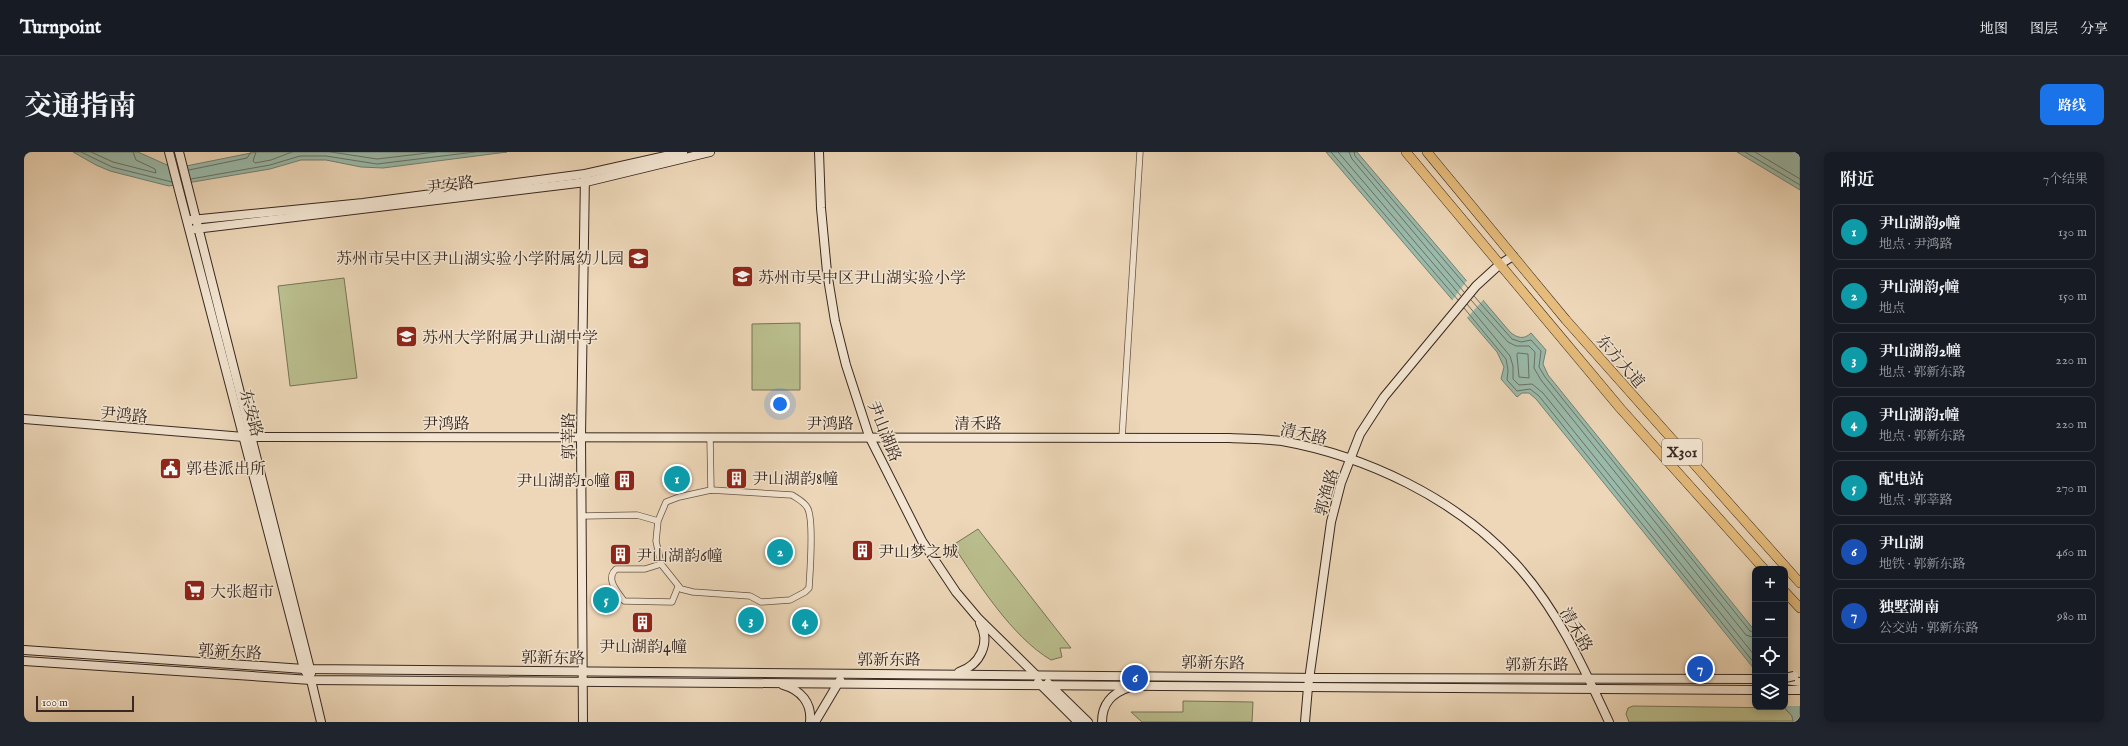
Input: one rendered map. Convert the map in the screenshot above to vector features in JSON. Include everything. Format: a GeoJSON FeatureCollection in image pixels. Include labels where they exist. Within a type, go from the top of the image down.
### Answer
{"type":"FeatureCollection","features":[{"type":"Feature","properties":{"kind":"main road","name":"东安路"},"geometry":{"type":"LineString","coordinates":[[169,152],[180,196],[192,220]]}},
{"type":"Feature","properties":{"kind":"main road","name":"东安路"},"geometry":{"type":"LineString","coordinates":[[178,152],[189,193],[194,229],[322,722]]}},
{"type":"Feature","properties":{"kind":"main road","name":"尹安路"},"geometry":{"type":"LineString","coordinates":[[192,220],[363,203],[585,178],[683,152]]}},
{"type":"Feature","properties":{"kind":"main road","name":"尹安路"},"geometry":{"type":"LineString","coordinates":[[194,229],[585,178],[710,152]]}},
{"type":"Feature","properties":{"kind":"main road","name":"尹山湖路"},"geometry":{"type":"LineString","coordinates":[[819,152],[821,208],[827,272],[833,307],[846,365],[869,436],[922,541],[956,592],[978,618],[1034,674],[1050,684],[1088,722]]}},
{"type":"Feature","properties":{"kind":"main road","name":"东方大道"},"geometry":{"type":"LineString","coordinates":[[1406,152],[1630,420],[1761,566]]}},
{"type":"Feature","properties":{"kind":"main road","name":"东方大道"},"geometry":{"type":"LineString","coordinates":[[1427,152],[1650,417],[1800,583]]}},
{"type":"Feature","properties":{"kind":"main road","name":"郭莘路"},"geometry":{"type":"LineString","coordinates":[[583,722],[582,437],[585,178]]}},
{"type":"Feature","properties":{"kind":"main road","name":"郭渔路"},"geometry":{"type":"LineString","coordinates":[[1305,722],[1309,678],[1331,522],[1341,483],[1360,434],[1384,397],[1476,286],[1499,265],[1513,256]]}},
{"type":"Feature","properties":{"kind":"main road","name":"尹鸿路"},"geometry":{"type":"LineString","coordinates":[[24,419],[248,437],[869,436]]}},
{"type":"Feature","properties":{"kind":"main road","name":"清禾路"},"geometry":{"type":"LineString","coordinates":[[869,436],[1230,438],[1281,441],[1351,458],[1377,468],[1432,497],[1470,523],[1513,561],[1552,612],[1589,678],[1609,722]]}},
{"type":"Feature","properties":{"kind":"main road"},"geometry":{"type":"LineString","coordinates":[[1788,595],[1800,608]]}},
{"type":"Feature","properties":{"kind":"main road"},"geometry":{"type":"LineString","coordinates":[[955,674],[972,666],[981,654],[985,638],[984,629],[978,618]]}},
{"type":"Feature","properties":{"kind":"main road","name":"郭新东路"},"geometry":{"type":"LineString","coordinates":[[24,650],[308,669],[1034,674],[1309,678],[1752,679]]}},
{"type":"Feature","properties":{"kind":"main road","name":"郭新东路"},"geometry":{"type":"LineString","coordinates":[[24,661],[311,680],[775,682],[1752,690]]}},
{"type":"Feature","properties":{"kind":"main road"},"geometry":{"type":"LineString","coordinates":[[815,722],[840,683],[840,673]]}},
{"type":"Feature","properties":{"kind":"main road","name":"尹山湖路"},"geometry":{"type":"LineString","coordinates":[[1034,674],[1039,684],[1078,722]]}},
{"type":"Feature","properties":{"kind":"main road"},"geometry":{"type":"LineString","coordinates":[[1788,679],[1798,678]]}},
{"type":"Feature","properties":{"kind":"main road"},"geometry":{"type":"LineString","coordinates":[[775,682],[792,688],[801,694],[809,705],[810,722]]}},
{"type":"Feature","properties":{"kind":"main road"},"geometry":{"type":"LineString","coordinates":[[1102,722],[1103,708],[1108,700],[1116,692],[1135,685]]}},
{"type":"Feature","properties":{"kind":"main road"},"geometry":{"type":"LineString","coordinates":[[1788,690],[1800,690]]}},
{"type":"Feature","properties":{"kind":"street"},"geometry":{"type":"LineString","coordinates":[[1122,438],[1140,152]]}},
{"type":"Feature","properties":{"kind":"street"},"geometry":{"type":"LineString","coordinates":[[710,437],[711,490]]}},
{"type":"Feature","properties":{"kind":"street"},"geometry":{"type":"LineString","coordinates":[[711,490],[792,495],[802,501],[808,510],[810,536],[809,588],[805,592],[790,600],[761,602],[750,596],[693,592],[678,587],[661,564],[656,541],[658,521],[666,502],[679,497],[711,490]]}},
{"type":"Feature","properties":{"kind":"street"},"geometry":{"type":"LineString","coordinates":[[582,516],[637,515],[658,521]]}},
{"type":"Feature","properties":{"kind":"street"},"geometry":{"type":"LineString","coordinates":[[661,564],[645,569],[616,568],[611,573],[611,580],[624,601],[672,602],[678,587]]}},
{"type":"Feature","properties":{"kind":"green space"},"geometry":{"type":"Polygon","coordinates":[[[344,278],[357,378],[290,386],[278,286],[344,278]]]}},
{"type":"Feature","properties":{"kind":"green space"},"geometry":{"type":"Polygon","coordinates":[[[800,323],[800,390],[752,390],[752,324],[800,323]]]}},
{"type":"Feature","properties":{"kind":"green space"},"geometry":{"type":"Polygon","coordinates":[[[978,529],[1071,648],[1060,648],[1062,657],[1051,660],[1023,638],[1009,624],[973,576],[953,545],[978,529]]]}},
{"type":"Feature","properties":{"kind":"green space"},"geometry":{"type":"Polygon","coordinates":[[[1183,701],[1253,702],[1252,722],[1142,722],[1131,712],[1183,712],[1183,701]]]}},
{"type":"Feature","properties":{"kind":"green space"},"geometry":{"type":"Polygon","coordinates":[[[1633,706],[1752,708],[1752,710],[1786,710],[1792,716],[1793,721],[1629,722],[1626,714],[1628,708],[1633,706]]]}},
{"type":"Feature","properties":{"kind":"water"},"geometry":{"type":"Polygon","coordinates":[[[73,152],[138,152],[167,165],[181,167],[256,152],[507,152],[383,168],[361,167],[326,160],[301,160],[270,169],[169,186],[110,171],[73,152]]]}},
{"type":"Feature","properties":{"kind":"water"},"geometry":{"type":"Polygon","coordinates":[[[1326,152],[1357,152],[1510,332],[1515,336],[1520,337],[1526,337],[1531,333],[1546,350],[1543,364],[1548,375],[1752,627],[1752,666],[1536,399],[1529,393],[1522,393],[1517,397],[1501,379],[1504,367],[1497,352],[1326,152]]]}},
{"type":"Feature","properties":{"kind":"water"},"geometry":{"type":"Polygon","coordinates":[[[1737,152],[1800,152],[1800,190],[1737,152]]]}},
{"type":"Feature","properties":{"kind":"water"},"geometry":{"type":"Polygon","coordinates":[[[1788,672],[1800,687],[1800,722],[1793,722],[1792,716],[1787,710],[1788,710],[1788,672]]]}},
{"type":"Feature","properties":{"kind":"pier"},"geometry":{"type":"Polygon","coordinates":[[[1468,279],[1484,299],[1466,319],[1451,302],[1468,279]]]}},
{"type":"Feature","properties":{"kind":"pier"},"geometry":{"type":"Polygon","coordinates":[[[1788,670],[1800,684],[1800,706],[1788,706],[1788,670]]]}},
{"type":"Feature","properties":{"kind":"place","name":"苏州市吴中区尹山湖实验小学附属幼儿园"},"geometry":{"type":"Point","coordinates":[639,258]}},
{"type":"Feature","properties":{"kind":"place","name":"苏州市吴中区尹山湖实验小学"},"geometry":{"type":"Point","coordinates":[742,277]}},
{"type":"Feature","properties":{"kind":"place","name":"苏州大学附属尹山湖中学"},"geometry":{"type":"Point","coordinates":[407,337]}},
{"type":"Feature","properties":{"kind":"place","name":"郭巷派出所"},"geometry":{"type":"Point","coordinates":[170,468]}},
{"type":"Feature","properties":{"kind":"place","name":"尹山湖韵8幢"},"geometry":{"type":"Point","coordinates":[737,478]}},
{"type":"Feature","properties":{"kind":"place","name":"尹山湖韵9幢"},"geometry":{"type":"Point","coordinates":[677,479]}},
{"type":"Feature","properties":{"kind":"place","name":"尹山湖韵10幢"},"geometry":{"type":"Point","coordinates":[625,480]}},
{"type":"Feature","properties":{"kind":"place","name":"尹山梦之城"},"geometry":{"type":"Point","coordinates":[862,551]}},
{"type":"Feature","properties":{"kind":"place","name":"尹山湖韵5幢"},"geometry":{"type":"Point","coordinates":[780,552]}},
{"type":"Feature","properties":{"kind":"place","name":"尹山湖韵6幢"},"geometry":{"type":"Point","coordinates":[621,555]}},
{"type":"Feature","properties":{"kind":"place","name":"大张超市"},"geometry":{"type":"Point","coordinates":[195,591]}},
{"type":"Feature","properties":{"kind":"place","name":"配电站"},"geometry":{"type":"Point","coordinates":[606,600]}},
{"type":"Feature","properties":{"kind":"place","name":"尹山湖韵2幢"},"geometry":{"type":"Point","coordinates":[751,620]}},
{"type":"Feature","properties":{"kind":"place","name":"尹山湖韵1幢"},"geometry":{"type":"Point","coordinates":[805,622]}},
{"type":"Feature","properties":{"kind":"place","name":"尹山湖韵4幢"},"geometry":{"type":"Point","coordinates":[643,623]}},
{"type":"Feature","properties":{"kind":"place","name":"独墅湖南"},"geometry":{"type":"Point","coordinates":[1700,669]}},
{"type":"Feature","properties":{"kind":"place","name":"尹山湖"},"geometry":{"type":"Point","coordinates":[1135,678]}}]}
